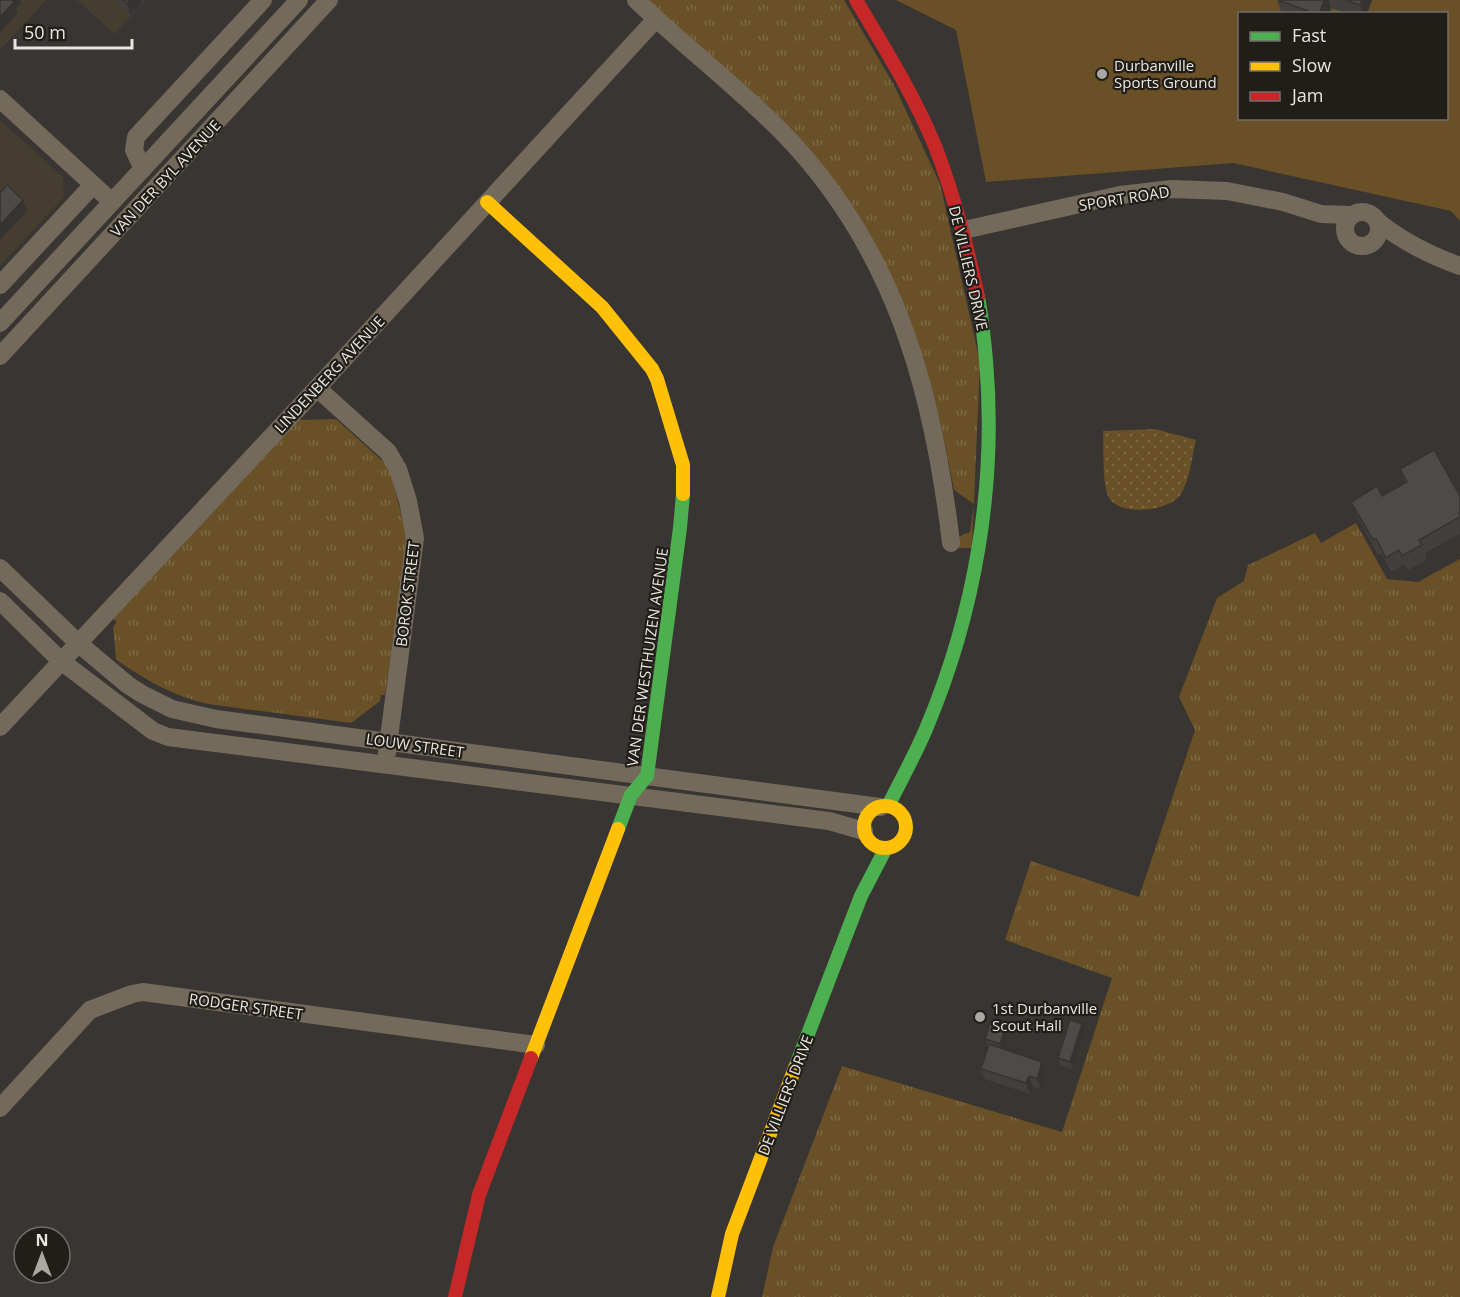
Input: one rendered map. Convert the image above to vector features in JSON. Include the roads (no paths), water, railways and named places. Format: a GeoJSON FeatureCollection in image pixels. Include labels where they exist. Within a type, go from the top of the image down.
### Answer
{"type":"FeatureCollection","features":[{"type":"Feature","properties":{"kind":"street","name":"VAN DER BYL AVENUE"},"geometry":{"type":"LineString","coordinates":[[143,169],[134,150],[136,137],[263,0]]}},
{"type":"Feature","properties":{"kind":"street","name":"VAN DER BYL AVENUE"},"geometry":{"type":"LineString","coordinates":[[0,323],[299,0]]}},
{"type":"Feature","properties":{"kind":"street","name":"VAN DER BYL AVENUE"},"geometry":{"type":"LineString","coordinates":[[0,356],[329,0]]}},
{"type":"Feature","properties":{"kind":"street"},"geometry":{"type":"LineString","coordinates":[[636,0],[782,132],[831,190],[867,246],[896,306],[920,372],[940,460],[951,543]]}},
{"type":"Feature","properties":{"kind":"street","name":"DE VILLIERS DRIVE"},"geometry":{"type":"LineString","coordinates":[[856,0],[908,89],[948,180],[964,230],[981,308],[988,367],[990,429],[987,500],[979,557],[966,615],[950,665],[912,764],[901,813]]}},
{"type":"Feature","properties":{"kind":"street","name":"LINDENBERG AVENUE"},"geometry":{"type":"LineString","coordinates":[[0,727],[317,388],[656,19]]}},
{"type":"Feature","properties":{"kind":"street"},"geometry":{"type":"LineString","coordinates":[[0,99],[112,202]]}},
{"type":"Feature","properties":{"kind":"street"},"geometry":{"type":"LineString","coordinates":[[0,285],[93,185]]}},
{"type":"Feature","properties":{"kind":"street","name":"SPORT ROAD"},"geometry":{"type":"LineString","coordinates":[[964,230],[1120,195],[1172,189],[1208,190],[1255,196],[1321,214],[1352,215]]}},
{"type":"Feature","properties":{"kind":"street","name":"VAN DER WESTHUIZEN AVENUE"},"geometry":{"type":"LineString","coordinates":[[455,1297],[479,1195],[631,795],[647,776],[680,528],[684,479],[683,465],[652,369],[602,307],[488,202]]}},
{"type":"Feature","properties":{"kind":"street"},"geometry":{"type":"LineString","coordinates":[[1377,221],[1380,228],[1378,236],[1373,243],[1365,247],[1356,246],[1345,235],[1344,228],[1352,215],[1366,212],[1398,238],[1428,254],[1460,266]]}},
{"type":"Feature","properties":{"kind":"street","name":"SPORT ROAD"},"geometry":{"type":"LineString","coordinates":[[1321,214],[1345,235]]}},
{"type":"Feature","properties":{"kind":"street"},"geometry":{"type":"LineString","coordinates":[[1373,243],[1428,254]]}},
{"type":"Feature","properties":{"kind":"street","name":"BOROK STREET"},"geometry":{"type":"LineString","coordinates":[[317,388],[388,452],[398,468],[416,538],[386,765]]}},
{"type":"Feature","properties":{"kind":"street","name":"LOUW STREET"},"geometry":{"type":"LineString","coordinates":[[0,568],[78,643],[115,674],[142,694],[187,713],[388,742],[884,806]]}},
{"type":"Feature","properties":{"kind":"street","name":"LOUW STREET"},"geometry":{"type":"LineString","coordinates":[[0,601],[61,661],[144,725],[163,736],[829,821],[867,837]]}},
{"type":"Feature","properties":{"kind":"street","name":"DE VILLIERS DRIVE"},"geometry":{"type":"LineString","coordinates":[[884,806],[912,764]]}},
{"type":"Feature","properties":{"kind":"street"},"geometry":{"type":"LineString","coordinates":[[884,806],[901,813],[906,824],[903,838],[899,843],[886,848],[874,846],[867,837],[864,823],[867,816],[884,806]]}},
{"type":"Feature","properties":{"kind":"street","name":"DE VILLIERS DRIVE"},"geometry":{"type":"LineString","coordinates":[[861,896],[867,837]]}},
{"type":"Feature","properties":{"kind":"street","name":"DE VILLIERS DRIVE"},"geometry":{"type":"LineString","coordinates":[[718,1297],[732,1234],[861,896],[886,848]]}},
{"type":"Feature","properties":{"kind":"street","name":"RODGER STREET"},"geometry":{"type":"LineString","coordinates":[[0,1108],[90,1010],[143,992],[536,1045]]}},
{"type":"Feature","properties":{"kind":"place","name":"Durbanville Sports Ground"},"geometry":{"type":"Point","coordinates":[1102,74]}},
{"type":"Feature","properties":{"kind":"place","name":"1st Durbanville Scout Hall"},"geometry":{"type":"Point","coordinates":[980,1017]}}]}
